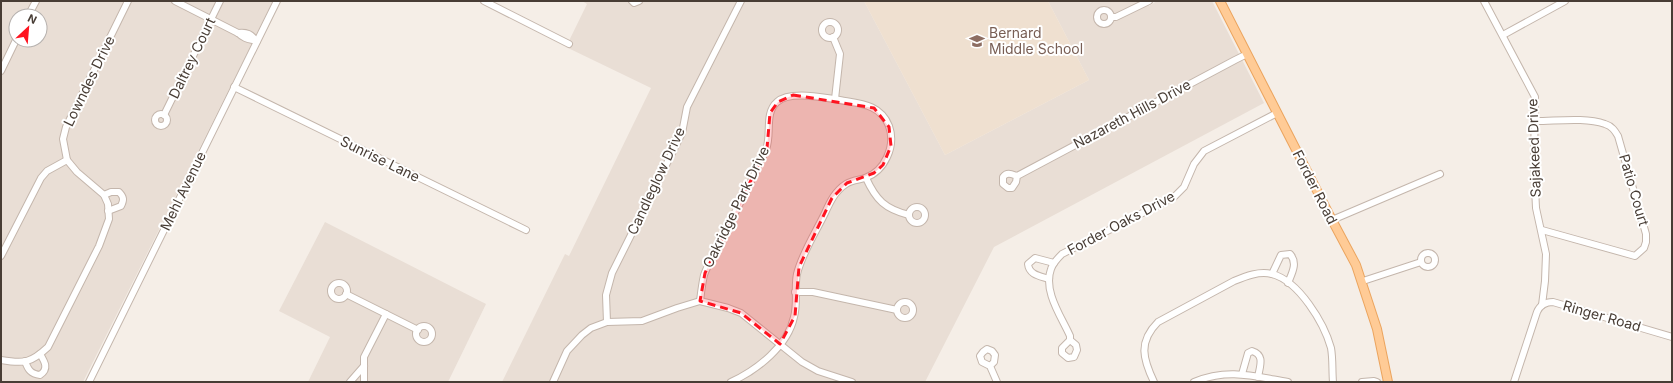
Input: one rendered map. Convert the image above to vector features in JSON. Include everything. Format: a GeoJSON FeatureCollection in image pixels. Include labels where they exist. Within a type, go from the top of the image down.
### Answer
{"type":"FeatureCollection","features":[{"type":"Feature","properties":{"kind":"main road","name":"Forder Road"},"geometry":{"type":"LineString","coordinates":[[1223,2],[1247,54],[1363,281],[1377,329],[1388,382]]}},
{"type":"Feature","properties":{"kind":"street","name":"Lowndes Drive"},"geometry":{"type":"LineString","coordinates":[[67,160],[63,139],[66,127],[128,1]]}},
{"type":"Feature","properties":{"kind":"street"},"geometry":{"type":"LineString","coordinates":[[175,1],[238,33],[250,41],[256,41]]}},
{"type":"Feature","properties":{"kind":"street","name":"Daltrey Court"},"geometry":{"type":"LineString","coordinates":[[164,115],[220,1]]}},
{"type":"Feature","properties":{"kind":"street","name":"Mehl Avenue"},"geometry":{"type":"LineString","coordinates":[[89,382],[277,1]]}},
{"type":"Feature","properties":{"kind":"street"},"geometry":{"type":"LineString","coordinates":[[484,1],[569,44]]}},
{"type":"Feature","properties":{"kind":"street"},"geometry":{"type":"LineString","coordinates":[[632,1],[634,3],[639,1]]}},
{"type":"Feature","properties":{"kind":"street","name":"Candleglow Drive"},"geometry":{"type":"LineString","coordinates":[[607,322],[606,295],[612,273],[682,133],[686,107],[741,1]]}},
{"type":"Feature","properties":{"kind":"street"},"geometry":{"type":"LineString","coordinates":[[1111,17],[1123,14],[1149,1]]}},
{"type":"Feature","properties":{"kind":"street","name":"Sajakeed Drive"},"geometry":{"type":"LineString","coordinates":[[1484,1],[1535,97],[1536,121],[1534,166],[1536,208],[1546,254],[1542,305]]}},
{"type":"Feature","properties":{"kind":"street"},"geometry":{"type":"LineString","coordinates":[[1503,35],[1565,1]]}},
{"type":"Feature","properties":{"kind":"street"},"geometry":{"type":"LineString","coordinates":[[731,382],[747,374],[771,354],[780,344],[791,327],[795,316],[795,284],[799,267],[832,198],[847,183],[866,178],[883,165],[889,154],[891,146],[889,127],[886,119],[874,108],[863,103],[835,99],[840,54],[832,37]]}},
{"type":"Feature","properties":{"kind":"street"},"geometry":{"type":"LineString","coordinates":[[1,71],[12,48]]}},
{"type":"Feature","properties":{"kind":"street","name":"Nazareth Hills Drive"},"geometry":{"type":"LineString","coordinates":[[1017,176],[1247,54]]}},
{"type":"Feature","properties":{"kind":"street","name":"Sunrise Lane"},"geometry":{"type":"LineString","coordinates":[[234,87],[368,154],[526,230]]}},
{"type":"Feature","properties":{"kind":"street","name":"Oakridge Park Drive"},"geometry":{"type":"LineString","coordinates":[[700,301],[705,273],[767,148],[770,113],[773,107],[785,97],[793,95],[835,99]]}},
{"type":"Feature","properties":{"kind":"street","name":"Forder Oaks Drive"},"geometry":{"type":"LineString","coordinates":[[1070,340],[1070,336],[1051,295],[1048,285],[1051,269],[1062,254],[1174,197],[1184,188],[1194,164],[1204,151],[1277,113]]}},
{"type":"Feature","properties":{"kind":"street","name":"Patio Court"},"geometry":{"type":"LineString","coordinates":[[1536,121],[1590,121],[1606,124],[1614,129],[1618,136],[1642,218],[1646,242],[1644,248],[1634,256],[1542,230]]}},
{"type":"Feature","properties":{"kind":"street"},"geometry":{"type":"LineString","coordinates":[[1,256],[41,178],[47,170],[67,160],[77,172],[104,195],[108,204],[109,218],[99,246],[48,347],[36,358],[16,362],[1,360]]}},
{"type":"Feature","properties":{"kind":"street"},"geometry":{"type":"LineString","coordinates":[[1332,220],[1440,174]]}},
{"type":"Feature","properties":{"kind":"street"},"geometry":{"type":"LineString","coordinates":[[866,178],[873,193],[884,205],[896,212],[909,215]]}},
{"type":"Feature","properties":{"kind":"street"},"geometry":{"type":"LineString","coordinates":[[104,195],[115,192],[119,192],[122,195],[123,201],[121,206],[108,211]]}},
{"type":"Feature","properties":{"kind":"street"},"geometry":{"type":"LineString","coordinates":[[1272,274],[1281,255],[1290,254],[1294,258],[1294,265],[1288,283]]}},
{"type":"Feature","properties":{"kind":"street","name":"Forder Oaks Drive"},"geometry":{"type":"LineString","coordinates":[[1049,279],[1031,272],[1028,269],[1028,264],[1035,258],[1054,263]]}},
{"type":"Feature","properties":{"kind":"street"},"geometry":{"type":"LineString","coordinates":[[1363,281],[1421,262]]}},
{"type":"Feature","properties":{"kind":"street"},"geometry":{"type":"LineString","coordinates":[[1154,382],[1145,359],[1144,344],[1151,330],[1158,322],[1246,275],[1272,274],[1297,290],[1314,311],[1326,334],[1331,350],[1333,382]]}},
{"type":"Feature","properties":{"kind":"street"},"geometry":{"type":"LineString","coordinates":[[795,292],[813,292],[897,310]]}},
{"type":"Feature","properties":{"kind":"street"},"geometry":{"type":"LineString","coordinates":[[346,294],[418,330]]}},
{"type":"Feature","properties":{"kind":"street"},"geometry":{"type":"LineString","coordinates":[[553,382],[567,350],[591,328],[607,322],[642,321],[700,301],[728,308],[741,314],[780,344],[789,353],[810,367],[852,382]]}},
{"type":"Feature","properties":{"kind":"street","name":"Ringer Road"},"geometry":{"type":"LineString","coordinates":[[1514,382],[1535,317],[1542,305],[1549,302],[1672,337]]}},
{"type":"Feature","properties":{"kind":"street"},"geometry":{"type":"LineString","coordinates":[[364,382],[364,356],[386,314]]}},
{"type":"Feature","properties":{"kind":"street"},"geometry":{"type":"LineString","coordinates":[[1242,374],[1248,353],[1252,351],[1256,352],[1260,356],[1261,361],[1261,379]]}},
{"type":"Feature","properties":{"kind":"street"},"geometry":{"type":"LineString","coordinates":[[25,361],[28,369],[34,374],[40,375],[44,373],[46,368],[40,354]]}},
{"type":"Feature","properties":{"kind":"street"},"geometry":{"type":"LineString","coordinates":[[350,382],[364,366]]}},
{"type":"Feature","properties":{"kind":"street"},"geometry":{"type":"LineString","coordinates":[[990,366],[997,382]]}},
{"type":"Feature","properties":{"kind":"street"},"geometry":{"type":"LineString","coordinates":[[1194,382],[1217,374],[1232,373],[1261,379],[1288,382]]}},
{"type":"Feature","properties":{"kind":"street"},"geometry":{"type":"LineString","coordinates":[[1362,382],[1377,382]]}},
{"type":"Feature","properties":{"kind":"highlighted area"},"geometry":{"type":"Polygon","coordinates":[[[793,95],[874,108],[889,127],[891,146],[883,165],[874,173],[847,183],[832,198],[799,267],[795,316],[780,344],[741,313],[700,301],[705,273],[767,148],[770,113],[778,102],[793,95]]]}},
{"type":"Feature","properties":{"kind":"shaded area"},"geometry":{"type":"Polygon","coordinates":[[[1,1],[273,1],[83,382],[1,382],[1,1]]]}},
{"type":"Feature","properties":{"kind":"shaded area"},"geometry":{"type":"Polygon","coordinates":[[[582,1],[864,1],[945,155],[1089,80],[1048,1],[1146,1],[1149,6],[1157,1],[1212,1],[1264,103],[994,247],[925,382],[502,382],[565,254],[569,256],[651,88],[566,47],[587,4],[582,1]]]}},
{"type":"Feature","properties":{"kind":"shaded area","name":"Bernard Middle School"},"geometry":{"type":"Polygon","coordinates":[[[864,1],[1048,1],[1089,80],[945,155],[864,1]]]}},
{"type":"Feature","properties":{"kind":"shaded area"},"geometry":{"type":"Polygon","coordinates":[[[325,222],[486,304],[448,382],[308,382],[330,337],[279,311],[325,222]]]}},
{"type":"Feature","properties":{"kind":"place","name":"Bernard Middle School"},"geometry":{"type":"Point","coordinates":[977,41]}}]}
